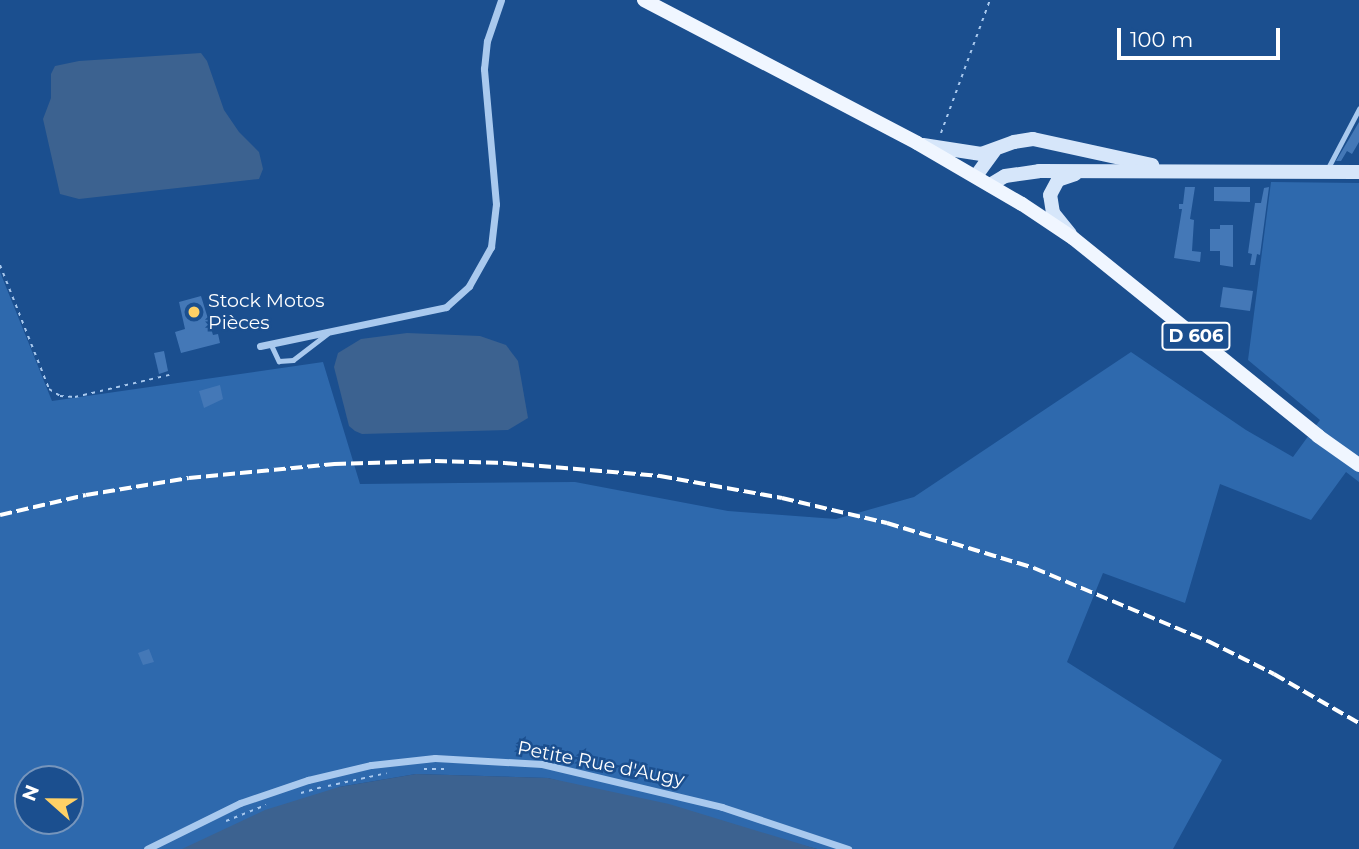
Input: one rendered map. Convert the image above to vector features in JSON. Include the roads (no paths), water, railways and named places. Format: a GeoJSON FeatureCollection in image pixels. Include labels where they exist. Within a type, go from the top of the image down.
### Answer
{"type":"FeatureCollection","features":[{"type":"Feature","properties":{"kind":"main road","name":"D 606"},"geometry":{"type":"LineString","coordinates":[[644,0],[990,184],[1073,238],[1318,436],[1359,465]]}},
{"type":"Feature","properties":{"kind":"main road"},"geometry":{"type":"LineString","coordinates":[[976,176],[994,152],[1013,142],[1033,139],[1181,171]]}},
{"type":"Feature","properties":{"kind":"main road"},"geometry":{"type":"LineString","coordinates":[[917,143],[968,153],[994,152]]}},
{"type":"Feature","properties":{"kind":"main road"},"geometry":{"type":"LineString","coordinates":[[1073,238],[1054,213],[1050,195],[1058,180],[1088,170],[1095,159],[1092,151]]}},
{"type":"Feature","properties":{"kind":"main road"},"geometry":{"type":"LineString","coordinates":[[990,184],[1005,176],[1023,172],[1359,172]]}},
{"type":"Feature","properties":{"kind":"main road","name":"D 606"},"geometry":{"type":"LineString","coordinates":[[1318,436],[1359,477]]}},
{"type":"Feature","properties":{"kind":"street"},"geometry":{"type":"LineString","coordinates":[[260,346],[446,307],[469,286],[491,247],[496,204],[484,69],[487,41],[501,0]]}},
{"type":"Feature","properties":{"kind":"street","name":"Petite Rue d'Augy"},"geometry":{"type":"LineString","coordinates":[[147,849],[240,803],[307,780],[371,765],[435,758],[542,764],[722,807],[848,849]]}},
{"type":"Feature","properties":{"kind":"lane"},"geometry":{"type":"LineString","coordinates":[[1328,172],[1329,162],[1359,109]]}},
{"type":"Feature","properties":{"kind":"lane"},"geometry":{"type":"LineString","coordinates":[[271,343],[279,361],[293,360],[331,331]]}},
{"type":"Feature","properties":{"kind":"railway"},"geometry":{"type":"LineString","coordinates":[[0,515],[86,495],[189,478],[334,464],[435,461],[505,463],[660,476],[782,498],[887,523],[1034,568],[1208,641],[1274,674],[1359,723]]}},
{"type":"Feature","properties":{"kind":"place","name":"Stock Motos Pièces"},"geometry":{"type":"Point","coordinates":[194,312]}}]}
